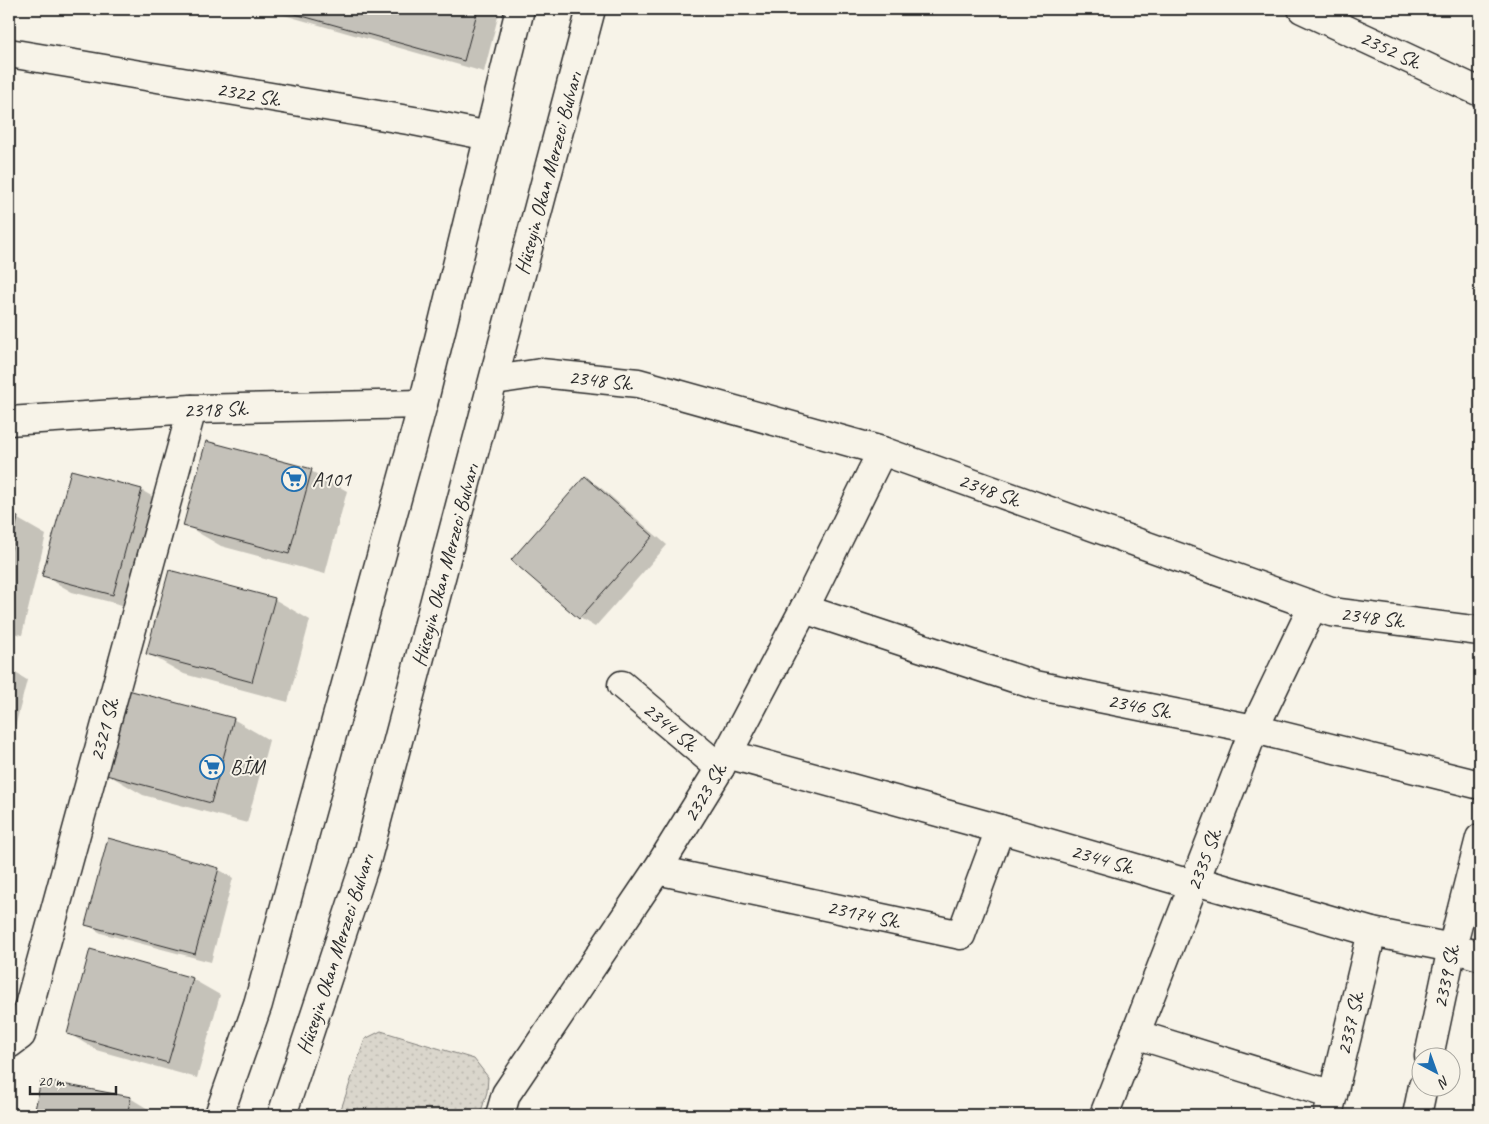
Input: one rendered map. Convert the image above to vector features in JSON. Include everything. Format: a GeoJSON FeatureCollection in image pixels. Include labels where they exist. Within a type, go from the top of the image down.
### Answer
{"type":"FeatureCollection","features":[{"type":"Feature","properties":{"kind":"street"},"geometry":{"type":"LineString","coordinates":[[219,1115],[258,1004],[424,404],[520,9]]}},
{"type":"Feature","properties":{"kind":"street","name":"Hüseyin Okan Merzeci Bulvarı"},"geometry":{"type":"LineString","coordinates":[[282,1115],[367,858],[591,9]]}},
{"type":"Feature","properties":{"kind":"street","name":"2352 Sk."},"geometry":{"type":"LineString","coordinates":[[1302,9],[1480,92]]}},
{"type":"Feature","properties":{"kind":"street","name":"2322 Sk."},"geometry":{"type":"LineString","coordinates":[[9,53],[414,120],[489,136]]}},
{"type":"Feature","properties":{"kind":"street","name":"2348 Sk."},"geometry":{"type":"LineString","coordinates":[[494,380],[541,373],[638,383],[882,451],[1331,612],[1480,631]]}},
{"type":"Feature","properties":{"kind":"street","name":"2318 Sk."},"geometry":{"type":"LineString","coordinates":[[9,421],[192,409],[424,404]]}},
{"type":"Feature","properties":{"kind":"street","name":"2321 Sk."},"geometry":{"type":"LineString","coordinates":[[9,1044],[20,1036],[192,409]]}},
{"type":"Feature","properties":{"kind":"street","name":"2323 Sk."},"geometry":{"type":"LineString","coordinates":[[500,1115],[506,1094],[657,870],[723,761],[804,609],[882,451]]}},
{"type":"Feature","properties":{"kind":"street","name":"2335 Sk."},"geometry":{"type":"LineString","coordinates":[[1104,1115],[1254,729],[1312,606]]}},
{"type":"Feature","properties":{"kind":"street","name":"2346 Sk."},"geometry":{"type":"LineString","coordinates":[[804,609],[1035,684],[1254,729],[1480,785]]}},
{"type":"Feature","properties":{"kind":"street","name":"2344 Sk."},"geometry":{"type":"LineString","coordinates":[[622,685],[723,761],[1000,829],[1180,881],[1196,881],[1372,932],[1452,948],[1480,956]]}},
{"type":"Feature","properties":{"kind":"street","name":"23174 Sk."},"geometry":{"type":"LineString","coordinates":[[657,870],[961,935],[1000,829]]}},
{"type":"Feature","properties":{"kind":"street","name":"2339 Sk."},"geometry":{"type":"LineString","coordinates":[[1431,1046],[1452,948],[1480,838]]}},
{"type":"Feature","properties":{"kind":"street","name":"2337 Sk."},"geometry":{"type":"LineString","coordinates":[[1331,1105],[1372,932]]}},
{"type":"Feature","properties":{"kind":"street"},"geometry":{"type":"LineString","coordinates":[[1135,1034],[1331,1105]]}},
{"type":"Feature","properties":{"kind":"street"},"geometry":{"type":"LineString","coordinates":[[1417,1115],[1421,1096]]}},
{"type":"Feature","properties":{"kind":"shaded area"},"geometry":{"type":"Polygon","coordinates":[[[381,1031],[474,1059],[488,1077],[487,1092],[480,1115],[339,1115],[365,1039],[381,1031]]]}},
{"type":"Feature","properties":{"kind":"building"},"geometry":{"type":"Polygon","coordinates":[[[277,9],[478,9],[464,61],[277,9]]]}},
{"type":"Feature","properties":{"kind":"building"},"geometry":{"type":"Polygon","coordinates":[[[206,441],[312,469],[289,554],[183,526],[206,441]]]}},
{"type":"Feature","properties":{"kind":"building"},"geometry":{"type":"Polygon","coordinates":[[[71,470],[142,489],[113,595],[42,576],[71,470]]]}},
{"type":"Feature","properties":{"kind":"building"},"geometry":{"type":"Polygon","coordinates":[[[585,476],[653,536],[579,619],[511,560],[585,476]]]}},
{"type":"Feature","properties":{"kind":"building"},"geometry":{"type":"Polygon","coordinates":[[[9,515],[18,517],[9,558],[9,515]]]}},
{"type":"Feature","properties":{"kind":"building"},"geometry":{"type":"Polygon","coordinates":[[[169,570],[275,598],[252,682],[146,654],[169,570]]]}},
{"type":"Feature","properties":{"kind":"building"},"geometry":{"type":"Polygon","coordinates":[[[128,690],[234,718],[211,803],[106,775],[128,690]]]}},
{"type":"Feature","properties":{"kind":"building"},"geometry":{"type":"Polygon","coordinates":[[[108,838],[219,868],[195,954],[85,925],[108,838]]]}},
{"type":"Feature","properties":{"kind":"building"},"geometry":{"type":"Polygon","coordinates":[[[90,949],[193,978],[168,1063],[67,1034],[90,949]]]}},
{"type":"Feature","properties":{"kind":"building"},"geometry":{"type":"Polygon","coordinates":[[[41,1080],[131,1097],[127,1115],[34,1115],[41,1080]]]}},
{"type":"Feature","properties":{"kind":"place","name":"A101"},"geometry":{"type":"Point","coordinates":[294,479]}},
{"type":"Feature","properties":{"kind":"place","name":"BİM"},"geometry":{"type":"Point","coordinates":[212,767]}}]}
